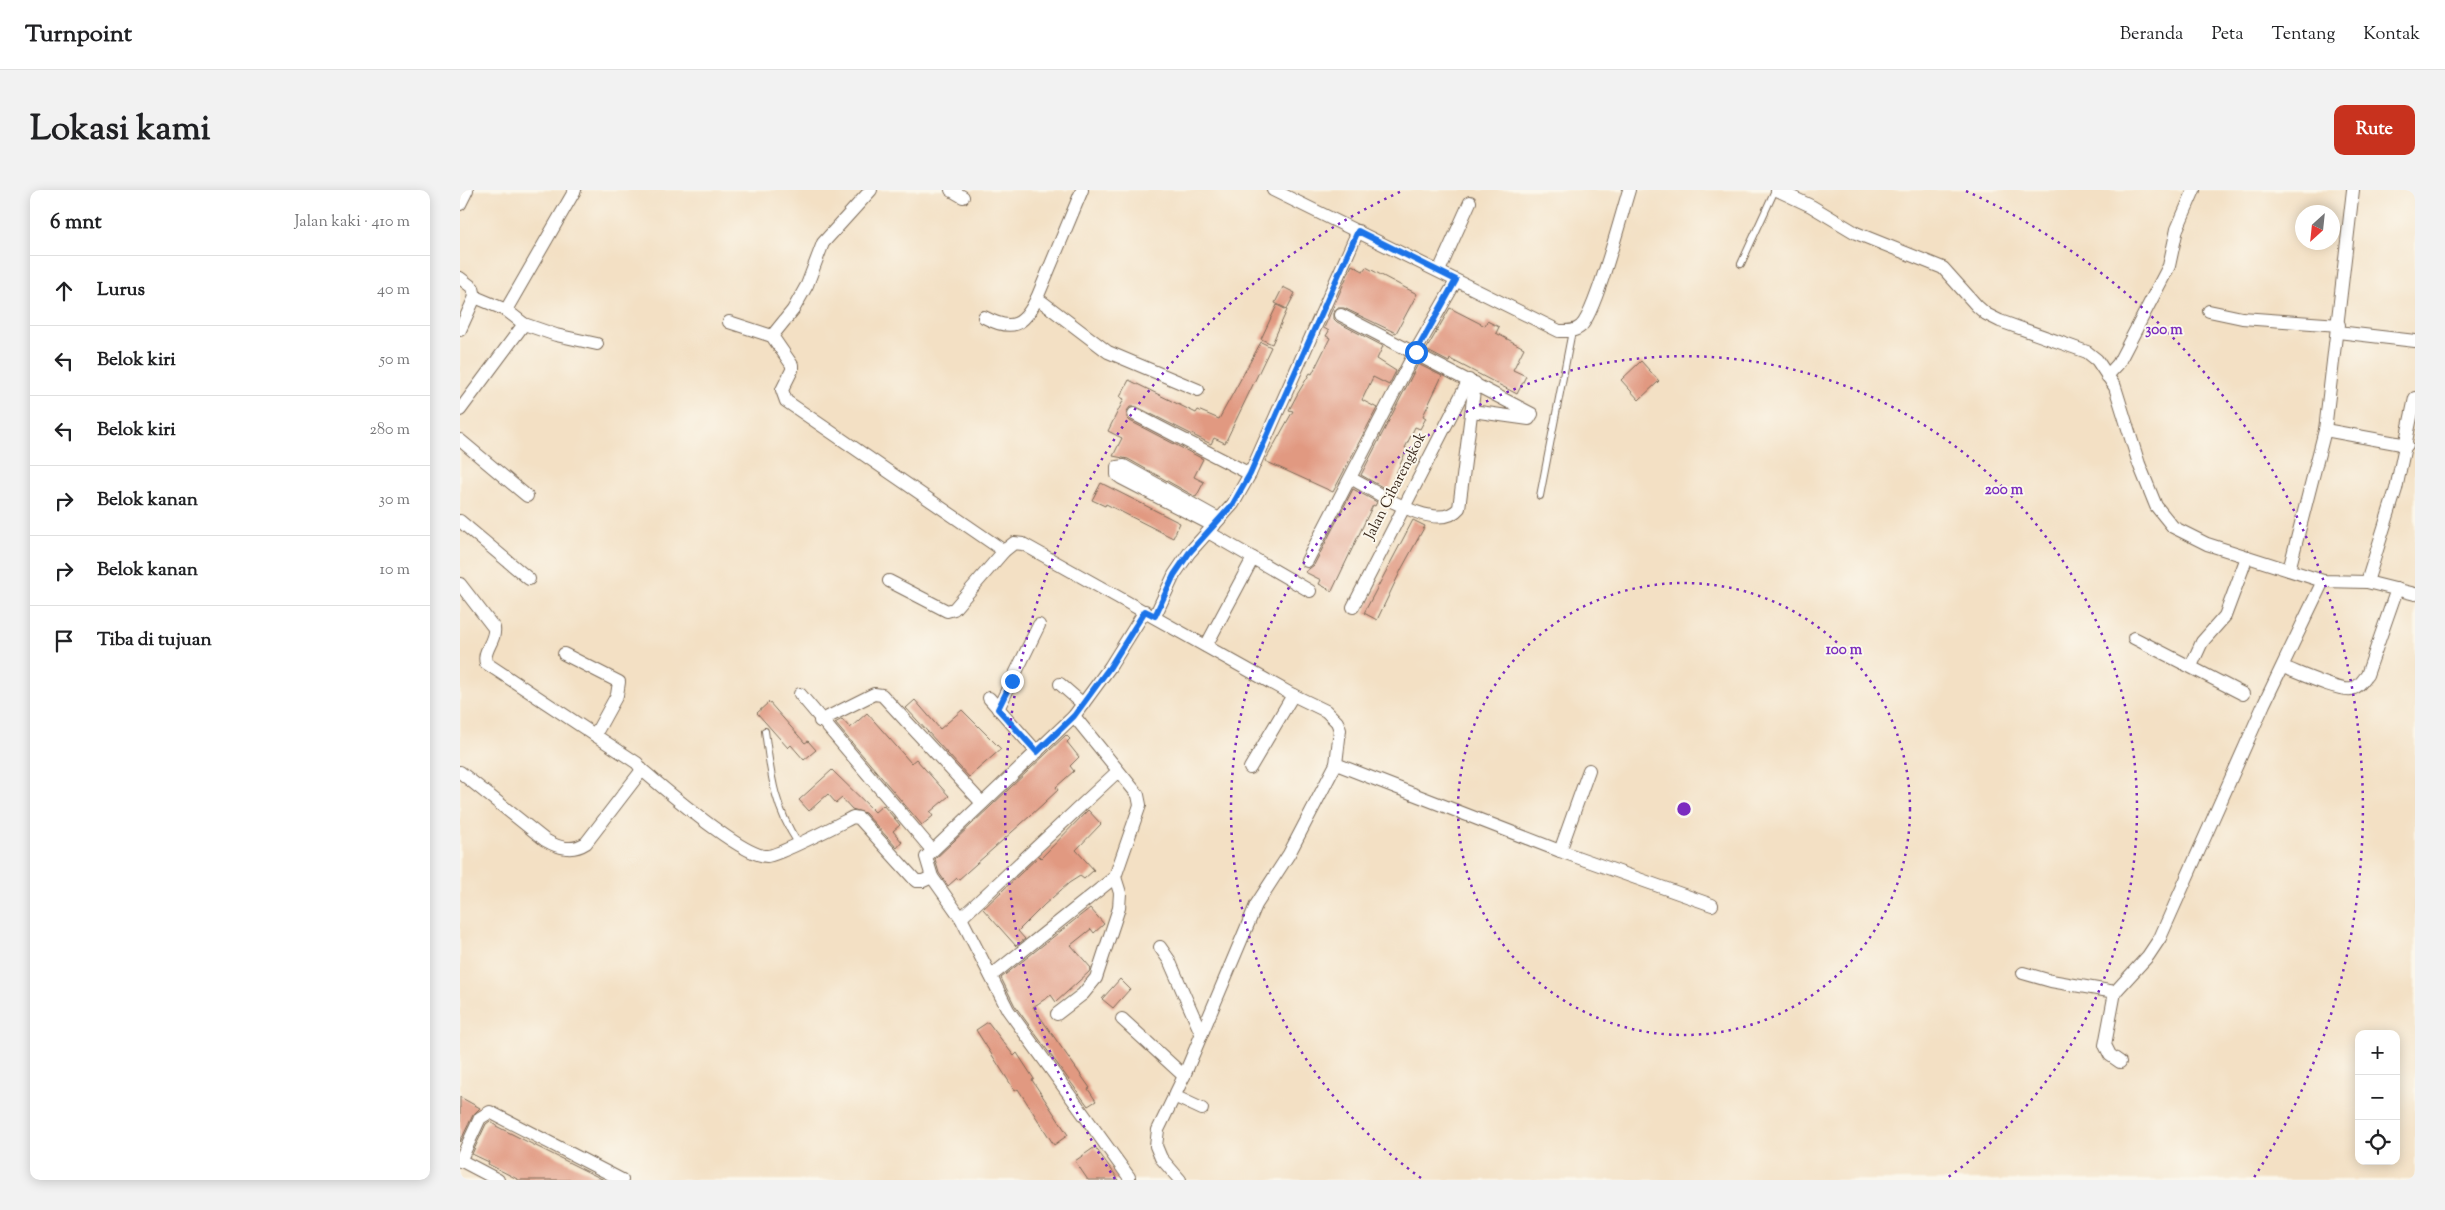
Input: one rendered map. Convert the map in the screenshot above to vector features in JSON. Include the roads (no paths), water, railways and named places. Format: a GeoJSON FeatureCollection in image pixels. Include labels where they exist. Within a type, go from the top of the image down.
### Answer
{"type":"FeatureCollection","features":[{"type":"Feature","properties":{"kind":"street"},"geometry":{"type":"LineString","coordinates":[[460,204],[467,190]]}},
{"type":"Feature","properties":{"kind":"street"},"geometry":{"type":"LineString","coordinates":[[506,310],[575,190]]}},
{"type":"Feature","properties":{"kind":"street"},"geometry":{"type":"LineString","coordinates":[[772,336],[793,310],[807,285],[823,243],[871,190]]}},
{"type":"Feature","properties":{"kind":"street"},"geometry":{"type":"LineString","coordinates":[[951,190],[963,197]]}},
{"type":"Feature","properties":{"kind":"street"},"geometry":{"type":"LineString","coordinates":[[984,317],[998,325],[1010,326],[1021,322],[1030,314],[1082,190]]}},
{"type":"Feature","properties":{"kind":"street"},"geometry":{"type":"LineString","coordinates":[[1273,190],[1559,331],[1572,332],[1580,328],[1592,306],[1629,190]]}},
{"type":"Feature","properties":{"kind":"street"},"geometry":{"type":"LineString","coordinates":[[1776,190],[1811,206],[1856,233],[1943,268],[1986,314],[2000,321],[2088,352],[2097,360],[2115,387],[2139,464],[2156,506],[2173,526],[2206,544],[2323,581],[2367,582],[2415,594]]}},
{"type":"Feature","properties":{"kind":"street"},"geometry":{"type":"LineString","coordinates":[[2107,376],[2118,364],[2169,266],[2177,229],[2194,190]]}},
{"type":"Feature","properties":{"kind":"street"},"geometry":{"type":"LineString","coordinates":[[2289,570],[2325,430],[2353,190]]}},
{"type":"Feature","properties":{"kind":"street"},"geometry":{"type":"LineString","coordinates":[[1439,271],[1470,202]]}},
{"type":"Feature","properties":{"kind":"street"},"geometry":{"type":"LineString","coordinates":[[1129,1177],[1008,1010],[961,918],[932,877],[926,857],[1074,716],[1150,614],[1189,553],[1233,504],[1250,474],[1358,231]]}},
{"type":"Feature","properties":{"kind":"street"},"geometry":{"type":"LineString","coordinates":[[460,278],[473,288],[475,297],[460,330]]}},
{"type":"Feature","properties":{"kind":"street"},"geometry":{"type":"LineString","coordinates":[[1307,560],[1352,479],[1416,352],[1456,280]]}},
{"type":"Feature","properties":{"kind":"street"},"geometry":{"type":"LineString","coordinates":[[475,297],[506,310],[524,324],[556,335],[597,344]]}},
{"type":"Feature","properties":{"kind":"street"},"geometry":{"type":"LineString","coordinates":[[1037,298],[1108,352],[1198,390]]}},
{"type":"Feature","properties":{"kind":"street"},"geometry":{"type":"LineString","coordinates":[[2210,311],[2242,318],[2338,328],[2415,341]]}},
{"type":"Feature","properties":{"kind":"street"},"geometry":{"type":"LineString","coordinates":[[1341,315],[1472,381],[1532,414],[1529,419],[1472,411]]}},
{"type":"Feature","properties":{"kind":"street"},"geometry":{"type":"LineString","coordinates":[[729,322],[772,336],[792,365],[792,370],[782,390],[786,401],[1004,550]]}},
{"type":"Feature","properties":{"kind":"street"},"geometry":{"type":"LineString","coordinates":[[460,410],[524,324]]}},
{"type":"Feature","properties":{"kind":"street"},"geometry":{"type":"LineString","coordinates":[[1352,479],[1422,516],[1436,518],[1454,514],[1459,508],[1472,411],[1472,381]]}},
{"type":"Feature","properties":{"kind":"street","name":"Jalan Cibarengkok"},"geometry":{"type":"LineString","coordinates":[[1353,608],[1472,381]]}},
{"type":"Feature","properties":{"kind":"street"},"geometry":{"type":"LineString","coordinates":[[2367,582],[2396,489],[2407,445],[2415,398]]}},
{"type":"Feature","properties":{"kind":"street"},"geometry":{"type":"LineString","coordinates":[[1134,414],[1250,474]]}},
{"type":"Feature","properties":{"kind":"street"},"geometry":{"type":"LineString","coordinates":[[2325,430],[2407,445]]}},
{"type":"Feature","properties":{"kind":"street"},"geometry":{"type":"LineString","coordinates":[[460,440],[527,496]]}},
{"type":"Feature","properties":{"kind":"street"},"geometry":{"type":"LineString","coordinates":[[1214,526],[1117,475],[1117,467],[1124,466],[1214,526],[1253,558],[1310,592]]}},
{"type":"Feature","properties":{"kind":"street"},"geometry":{"type":"LineString","coordinates":[[460,521],[529,579]]}},
{"type":"Feature","properties":{"kind":"street"},"geometry":{"type":"LineString","coordinates":[[889,581],[947,612],[954,609],[1004,550],[1014,543],[1023,544],[1293,695],[1326,711],[1337,722],[1340,730],[1336,764],[1289,854],[1256,905],[1184,1076],[1155,1139],[1161,1158],[1180,1180]]}},
{"type":"Feature","properties":{"kind":"street"},"geometry":{"type":"LineString","coordinates":[[2191,666],[2202,642],[2225,616],[2248,557]]}},
{"type":"Feature","properties":{"kind":"street"},"geometry":{"type":"LineString","coordinates":[[1206,646],[1253,558]]}},
{"type":"Feature","properties":{"kind":"street"},"geometry":{"type":"LineString","coordinates":[[2120,1062],[2110,1055],[2106,1045],[2115,992],[2148,956],[2160,938],[2260,713],[2323,581]]}},
{"type":"Feature","properties":{"kind":"street"},"geometry":{"type":"LineString","coordinates":[[460,584],[494,628],[495,634],[485,656],[486,663],[637,763],[642,770],[709,826],[755,854],[772,856],[853,817],[859,818],[916,881],[923,881],[932,877]]}},
{"type":"Feature","properties":{"kind":"street"},"geometry":{"type":"LineString","coordinates":[[2283,667],[2340,687],[2351,689],[2359,685],[2367,675],[2397,589]]}},
{"type":"Feature","properties":{"kind":"street"},"geometry":{"type":"LineString","coordinates":[[998,709],[1039,625]]}},
{"type":"Feature","properties":{"kind":"street"},"geometry":{"type":"LineString","coordinates":[[2134,638],[2243,694]]}},
{"type":"Feature","properties":{"kind":"street"},"geometry":{"type":"LineString","coordinates":[[564,654],[620,682],[618,695],[595,735]]}},
{"type":"Feature","properties":{"kind":"street"},"geometry":{"type":"LineString","coordinates":[[1060,684],[1083,704]]}},
{"type":"Feature","properties":{"kind":"street"},"geometry":{"type":"LineString","coordinates":[[800,694],[820,721],[932,850]]}},
{"type":"Feature","properties":{"kind":"street"},"geometry":{"type":"LineString","coordinates":[[820,721],[874,694],[882,695],[982,803]]}},
{"type":"Feature","properties":{"kind":"street"},"geometry":{"type":"LineString","coordinates":[[1250,768],[1293,695]]}},
{"type":"Feature","properties":{"kind":"street"},"geometry":{"type":"LineString","coordinates":[[988,698],[1037,752]]}},
{"type":"Feature","properties":{"kind":"street"},"geometry":{"type":"LineString","coordinates":[[990,976],[1115,877],[1140,805],[1138,796],[1074,716]]}},
{"type":"Feature","properties":{"kind":"street"},"geometry":{"type":"LineString","coordinates":[[1336,764],[1560,851],[1712,905]]}},
{"type":"Feature","properties":{"kind":"street"},"geometry":{"type":"LineString","coordinates":[[460,772],[546,840],[555,846],[568,849],[579,848],[586,843],[642,770]]}},
{"type":"Feature","properties":{"kind":"street"},"geometry":{"type":"LineString","coordinates":[[1560,851],[1589,770]]}},
{"type":"Feature","properties":{"kind":"street"},"geometry":{"type":"LineString","coordinates":[[961,918],[1118,772]]}},
{"type":"Feature","properties":{"kind":"street"},"geometry":{"type":"LineString","coordinates":[[1057,1014],[1083,994],[1096,978],[1119,908],[1120,893],[1115,877]]}},
{"type":"Feature","properties":{"kind":"street"},"geometry":{"type":"LineString","coordinates":[[1160,947],[1169,960],[1201,1033]]}},
{"type":"Feature","properties":{"kind":"street"},"geometry":{"type":"LineString","coordinates":[[2023,973],[2051,981],[2115,992]]}},
{"type":"Feature","properties":{"kind":"street"},"geometry":{"type":"LineString","coordinates":[[1122,1019],[1184,1076]]}},
{"type":"Feature","properties":{"kind":"street"},"geometry":{"type":"LineString","coordinates":[[1174,1096],[1202,1109]]}},
{"type":"Feature","properties":{"kind":"street"},"geometry":{"type":"LineString","coordinates":[[498,1180],[460,1161],[480,1118],[490,1112],[622,1180]]}},
{"type":"Feature","properties":{"kind":"lane"},"geometry":{"type":"LineString","coordinates":[[1741,264],[1776,190]]}},
{"type":"Feature","properties":{"kind":"lane"},"geometry":{"type":"LineString","coordinates":[[1540,496],[1572,332]]}},
{"type":"Feature","properties":{"kind":"lane"},"geometry":{"type":"LineString","coordinates":[[765,731],[779,809],[798,843]]}}]}
